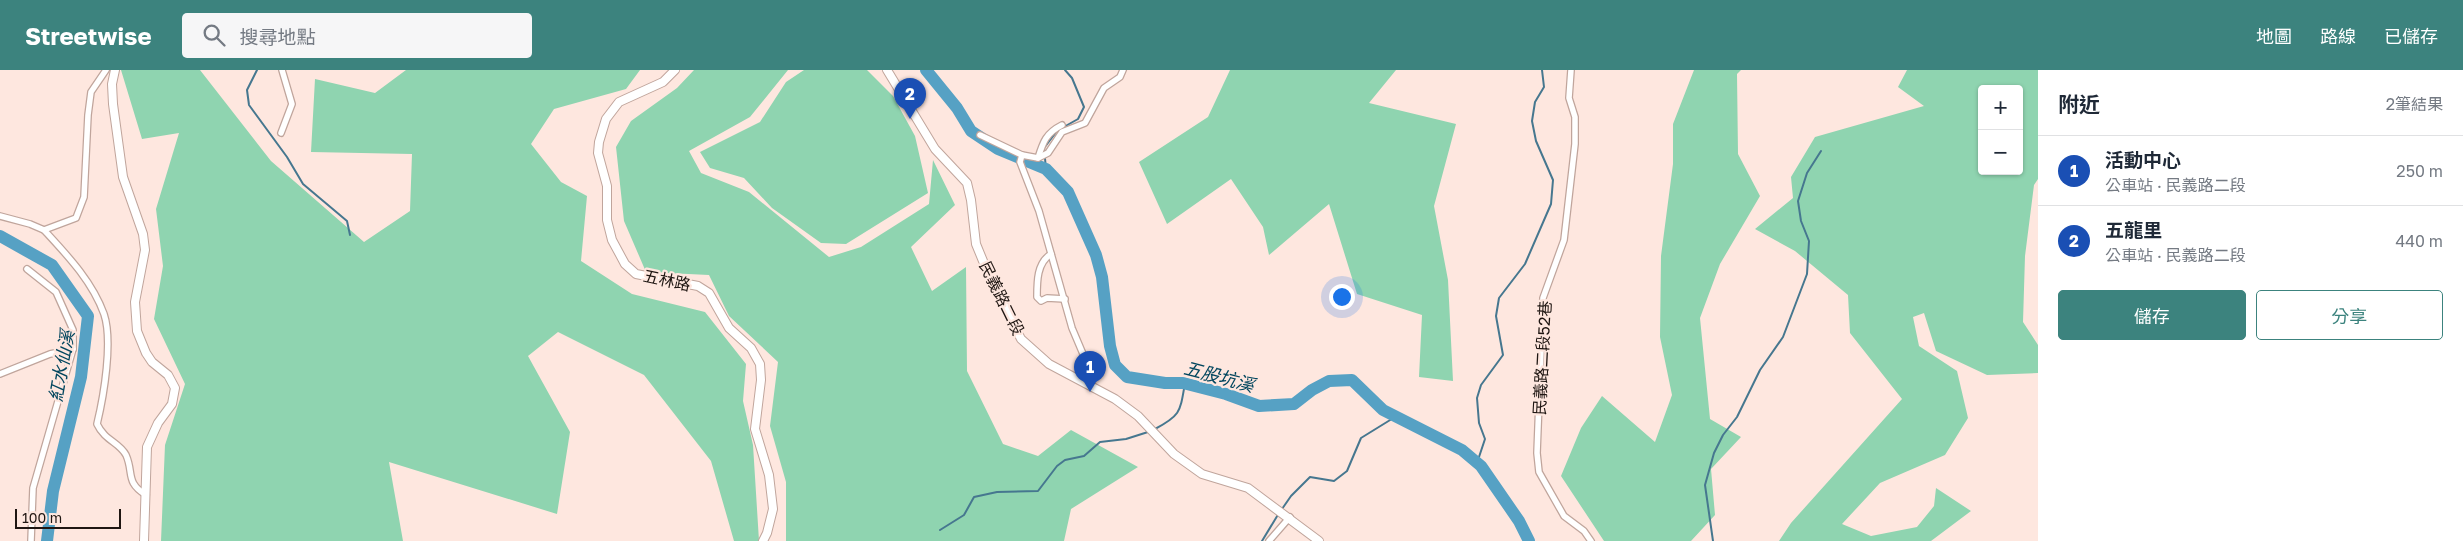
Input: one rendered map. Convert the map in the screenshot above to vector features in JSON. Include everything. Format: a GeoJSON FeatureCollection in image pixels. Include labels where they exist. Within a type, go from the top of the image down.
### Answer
{"type":"FeatureCollection","features":[{"type":"Feature","properties":{"kind":"main road"},"geometry":{"type":"LineString","coordinates":[[115,70],[112,84],[122,168],[132,207],[143,234],[145,250],[135,302],[137,331],[146,353],[152,362],[168,375],[175,388],[172,404],[158,423],[147,447],[144,541]]}},
{"type":"Feature","properties":{"kind":"main road","name":"五林路"},"geometry":{"type":"LineString","coordinates":[[675,70],[663,82],[619,102],[606,119],[598,142],[598,153],[607,186],[607,220],[612,240],[625,264],[636,274],[698,286],[709,293],[729,328],[751,348],[760,364],[761,380],[755,429],[769,475],[772,509],[768,533],[763,541]]}},
{"type":"Feature","properties":{"kind":"main road","name":"民義路二段"},"geometry":{"type":"LineString","coordinates":[[887,70],[935,149],[967,183],[976,244],[990,278],[1021,339],[1048,364],[1071,378],[1092,386],[1115,399],[1148,427],[1174,454],[1202,474],[1248,488],[1287,515],[1319,541]]}},
{"type":"Feature","properties":{"kind":"street"},"geometry":{"type":"LineString","coordinates":[[44,230],[76,218],[84,197],[91,92],[106,70]]}},
{"type":"Feature","properties":{"kind":"street"},"geometry":{"type":"LineString","coordinates":[[281,133],[292,104],[282,70]]}},
{"type":"Feature","properties":{"kind":"street"},"geometry":{"type":"LineString","coordinates":[[980,135],[1022,155],[1038,158],[1048,153],[1062,132],[1085,123],[1104,88],[1120,77],[1123,70]]}},
{"type":"Feature","properties":{"kind":"street","name":"民義路二段52巷"},"geometry":{"type":"LineString","coordinates":[[1571,70],[1569,98],[1575,117],[1575,144],[1564,240],[1543,298],[1537,453],[1539,472],[1564,516],[1584,531],[1591,541]]}},
{"type":"Feature","properties":{"kind":"street"},"geometry":{"type":"LineString","coordinates":[[1038,158],[1044,139],[1052,130],[1062,125]]}},
{"type":"Feature","properties":{"kind":"street"},"geometry":{"type":"LineString","coordinates":[[1022,155],[1020,162],[1039,211],[1072,328],[1083,354],[1092,386]]}},
{"type":"Feature","properties":{"kind":"street"},"geometry":{"type":"LineString","coordinates":[[0,216],[44,230],[73,262],[94,293],[104,314],[108,335],[103,397],[97,424],[108,440],[118,446],[126,456],[130,478],[137,489],[146,495]]}},
{"type":"Feature","properties":{"kind":"street"},"geometry":{"type":"LineString","coordinates":[[1051,254],[1043,259],[1039,272],[1037,297],[1041,301],[1047,298],[1065,299]]}},
{"type":"Feature","properties":{"kind":"street"},"geometry":{"type":"LineString","coordinates":[[27,269],[56,292],[73,330],[73,349],[33,488],[32,541]]}},
{"type":"Feature","properties":{"kind":"street"},"geometry":{"type":"LineString","coordinates":[[0,374],[50,354],[73,349]]}},
{"type":"Feature","properties":{"kind":"street"},"geometry":{"type":"LineString","coordinates":[[1269,541],[1270,536],[1287,515]]}},
{"type":"Feature","properties":{"kind":"green space"},"geometry":{"type":"Polygon","coordinates":[[[121,70],[200,70],[271,161],[364,242],[410,211],[412,154],[311,152],[315,79],[375,93],[406,70],[640,70],[626,89],[554,109],[531,144],[561,182],[587,196],[581,261],[632,294],[705,312],[746,364],[743,401],[753,445],[759,541],[734,541],[711,461],[644,375],[558,332],[528,356],[570,432],[557,514],[389,462],[403,541],[161,541],[165,445],[185,384],[154,319],[163,266],[156,209],[179,133],[142,139],[121,70]]]}},
{"type":"Feature","properties":{"kind":"green space"},"geometry":{"type":"Polygon","coordinates":[[[694,70],[788,70],[750,117],[689,151],[701,173],[749,192],[829,257],[861,247],[929,204],[933,160],[955,205],[911,247],[932,291],[966,267],[967,371],[1003,444],[1038,456],[1071,430],[1138,467],[1071,509],[1064,541],[786,541],[786,482],[770,426],[778,362],[729,316],[709,275],[646,272],[624,221],[616,147],[631,121],[677,88],[694,70]]]}},
{"type":"Feature","properties":{"kind":"green space"},"geometry":{"type":"Polygon","coordinates":[[[804,70],[867,70],[893,96],[915,136],[928,193],[846,244],[821,243],[772,208],[744,178],[710,168],[700,152],[760,122],[786,82],[804,70]]]}},
{"type":"Feature","properties":{"kind":"green space"},"geometry":{"type":"Polygon","coordinates":[[[1230,70],[1396,70],[1369,103],[1456,124],[1434,206],[1448,280],[1453,381],[1419,377],[1422,315],[1357,294],[1329,204],[1269,255],[1263,227],[1231,179],[1167,224],[1139,162],[1208,117],[1230,70]]]}},
{"type":"Feature","properties":{"kind":"green space"},"geometry":{"type":"Polygon","coordinates":[[[1694,70],[1741,70],[1737,74],[1738,154],[1760,196],[1720,264],[1700,318],[1710,419],[1741,437],[1711,469],[1715,515],[1691,541],[1604,541],[1561,476],[1581,428],[1602,396],[1655,442],[1672,395],[1660,337],[1661,256],[1673,164],[1673,124],[1694,70]]]}},
{"type":"Feature","properties":{"kind":"green space"},"geometry":{"type":"Polygon","coordinates":[[[1907,70],[2038,70],[2038,179],[2034,185],[2025,256],[2023,322],[2038,345],[2038,373],[1987,375],[1936,351],[1924,313],[1913,317],[1919,346],[1957,371],[1968,418],[1945,455],[1880,483],[1842,524],[1871,536],[1917,527],[1934,506],[1936,488],[1971,511],[1931,541],[1779,541],[1791,523],[1902,399],[1850,333],[1848,295],[1795,251],[1755,229],[1793,198],[1791,177],[1815,137],[1924,106],[1898,87],[1907,70]]]}},
{"type":"Feature","properties":{"kind":"waterway"},"geometry":{"type":"LineString","coordinates":[[257,70],[247,90],[249,105],[287,157],[303,184],[347,221],[350,235]]}},
{"type":"Feature","properties":{"kind":"waterway","name":"五股坑溪"},"geometry":{"type":"LineString","coordinates":[[926,70],[957,108],[971,131],[998,149],[1046,169],[1068,192],[1096,255],[1102,277],[1110,346],[1115,365],[1127,377],[1165,383],[1183,383],[1226,394],[1259,406],[1294,404],[1312,390],[1329,381],[1352,380],[1383,410],[1462,450],[1481,466],[1519,521],[1529,541]]}},
{"type":"Feature","properties":{"kind":"waterway"},"geometry":{"type":"LineString","coordinates":[[1062,128],[1078,119],[1084,107],[1072,78],[1065,70]]}},
{"type":"Feature","properties":{"kind":"waterway"},"geometry":{"type":"LineString","coordinates":[[1477,463],[1485,439],[1479,423],[1477,398],[1481,385],[1503,355],[1496,316],[1499,298],[1525,264],[1551,204],[1553,180],[1536,141],[1532,121],[1535,102],[1544,87],[1542,70]]}},
{"type":"Feature","properties":{"kind":"waterway"},"geometry":{"type":"LineString","coordinates":[[1046,169],[1044,148],[1057,131]]}},
{"type":"Feature","properties":{"kind":"waterway"},"geometry":{"type":"LineString","coordinates":[[1713,541],[1705,485],[1714,453],[1723,435],[1737,417],[1760,370],[1783,337],[1807,274],[1809,241],[1801,221],[1798,201],[1807,173],[1821,151]]}},
{"type":"Feature","properties":{"kind":"waterway","name":"紅水仙溪"},"geometry":{"type":"LineString","coordinates":[[0,236],[52,265],[88,316],[81,377],[53,491],[47,541]]}},
{"type":"Feature","properties":{"kind":"waterway"},"geometry":{"type":"LineString","coordinates":[[1155,429],[1170,420],[1178,412],[1185,383]]}},
{"type":"Feature","properties":{"kind":"waterway"},"geometry":{"type":"LineString","coordinates":[[1282,509],[1291,496],[1310,477],[1334,481],[1347,471],[1361,438],[1395,417]]}},
{"type":"Feature","properties":{"kind":"waterway"},"geometry":{"type":"LineString","coordinates":[[940,530],[964,515],[974,497],[997,492],[1038,491],[1057,466],[1065,460],[1084,456],[1100,442],[1126,439],[1148,432]]}},
{"type":"Feature","properties":{"kind":"waterway"},"geometry":{"type":"LineString","coordinates":[[1262,541],[1279,513]]}},
{"type":"Feature","properties":{"kind":"place","name":"五龍里"},"geometry":{"type":"Point","coordinates":[910,119]}},
{"type":"Feature","properties":{"kind":"place","name":"活動中心"},"geometry":{"type":"Point","coordinates":[1090,392]}}]}
